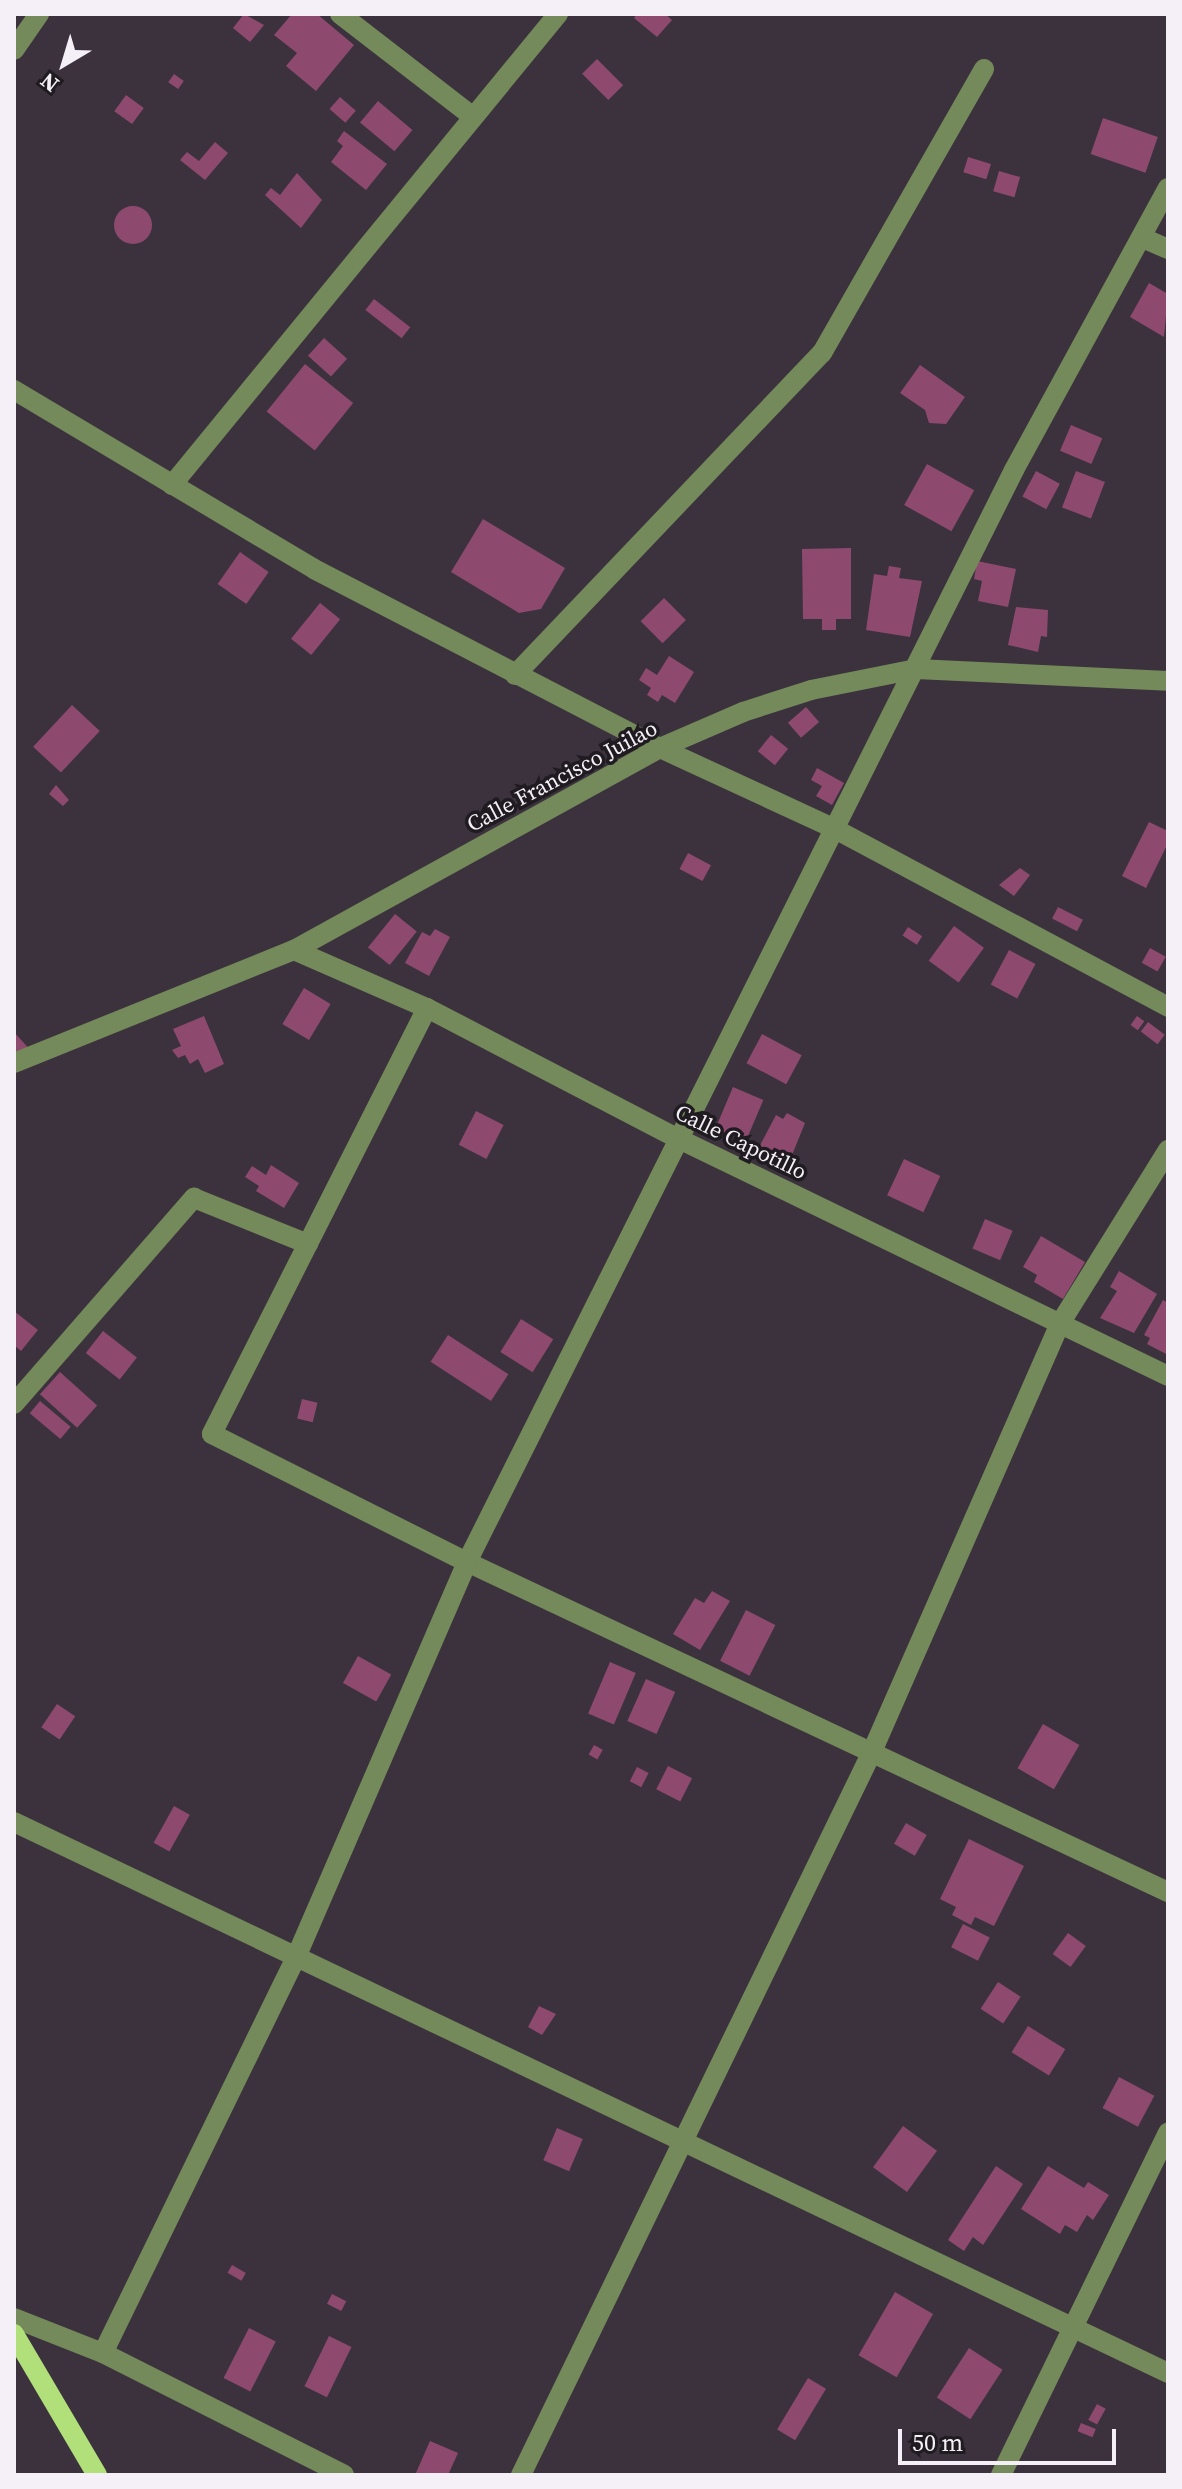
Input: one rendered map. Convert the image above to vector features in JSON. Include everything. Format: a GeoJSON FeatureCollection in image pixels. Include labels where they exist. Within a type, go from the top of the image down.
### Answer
{"type":"FeatureCollection","features":[{"type":"Feature","properties":{"kind":"main road"},"geometry":{"type":"LineString","coordinates":[[14,2334],[97,2475]]}},
{"type":"Feature","properties":{"kind":"street"},"geometry":{"type":"LineString","coordinates":[[14,50],[39,14]]}},
{"type":"Feature","properties":{"kind":"street"},"geometry":{"type":"LineString","coordinates":[[340,14],[472,116]]}},
{"type":"Feature","properties":{"kind":"street"},"geometry":{"type":"LineString","coordinates":[[172,485],[558,14]]}},
{"type":"Feature","properties":{"kind":"street"},"geometry":{"type":"LineString","coordinates":[[515,675],[822,353],[984,69]]}},
{"type":"Feature","properties":{"kind":"street"},"geometry":{"type":"LineString","coordinates":[[103,2353],[297,1955],[467,1562],[1014,470],[1168,188]]}},
{"type":"Feature","properties":{"kind":"street"},"geometry":{"type":"LineString","coordinates":[[1143,238],[1168,249]]}},
{"type":"Feature","properties":{"kind":"street"},"geometry":{"type":"LineString","coordinates":[[14,390],[314,569],[660,748],[835,829],[1168,1007]]}},
{"type":"Feature","properties":{"kind":"street","name":"Calle Francisco Juilao"},"geometry":{"type":"LineString","coordinates":[[14,1063],[294,950],[660,748],[811,690],[916,669],[1168,681]]}},
{"type":"Feature","properties":{"kind":"street","name":"Calle Capotillo"},"geometry":{"type":"LineString","coordinates":[[294,950],[427,1008],[679,1139],[1168,1376]]}},
{"type":"Feature","properties":{"kind":"street"},"geometry":{"type":"LineString","coordinates":[[427,1008],[212,1434],[467,1562],[1168,1892]]}},
{"type":"Feature","properties":{"kind":"street"},"geometry":{"type":"LineString","coordinates":[[521,2475],[680,2139],[871,1754],[1061,1322],[1168,1150]]}},
{"type":"Feature","properties":{"kind":"street"},"geometry":{"type":"LineString","coordinates":[[14,1404],[194,1198],[308,1244]]}},
{"type":"Feature","properties":{"kind":"street"},"geometry":{"type":"LineString","coordinates":[[14,1822],[1168,2373]]}},
{"type":"Feature","properties":{"kind":"street"},"geometry":{"type":"LineString","coordinates":[[1001,2475],[1168,2133]]}},
{"type":"Feature","properties":{"kind":"street"},"geometry":{"type":"LineString","coordinates":[[14,2318],[103,2353],[344,2475]]}},
{"type":"Feature","properties":{"kind":"building"},"geometry":{"type":"Polygon","coordinates":[[[244,14],[264,25],[250,42],[233,28],[244,14]]]}},
{"type":"Feature","properties":{"kind":"building"},"geometry":{"type":"Polygon","coordinates":[[[292,14],[317,14],[354,45],[316,91],[286,66],[297,53],[274,35],[292,14]]]}},
{"type":"Feature","properties":{"kind":"building"},"geometry":{"type":"Polygon","coordinates":[[[637,14],[665,14],[672,20],[657,37],[634,18],[637,14]]]}},
{"type":"Feature","properties":{"kind":"building"},"geometry":{"type":"Polygon","coordinates":[[[597,59],[623,85],[608,100],[582,74],[597,59]]]}},
{"type":"Feature","properties":{"kind":"building"},"geometry":{"type":"Polygon","coordinates":[[[174,74],[184,81],[178,89],[168,82],[174,74]]]}},
{"type":"Feature","properties":{"kind":"building"},"geometry":{"type":"Polygon","coordinates":[[[126,95],[144,108],[132,124],[114,111],[126,95]]]}},
{"type":"Feature","properties":{"kind":"building"},"geometry":{"type":"Polygon","coordinates":[[[340,97],[356,111],[345,123],[330,109],[340,97]]]}},
{"type":"Feature","properties":{"kind":"building"},"geometry":{"type":"Polygon","coordinates":[[[378,101],[412,130],[394,151],[360,122],[378,101]]]}},
{"type":"Feature","properties":{"kind":"building"},"geometry":{"type":"Polygon","coordinates":[[[1103,118],[1158,137],[1145,173],[1091,154],[1103,118]]]}},
{"type":"Feature","properties":{"kind":"building"},"geometry":{"type":"Polygon","coordinates":[[[344,131],[387,164],[366,190],[331,162],[343,146],[337,141],[344,131]]]}},
{"type":"Feature","properties":{"kind":"building"},"geometry":{"type":"Polygon","coordinates":[[[215,142],[228,153],[205,180],[180,160],[187,152],[199,161],[215,142]]]}},
{"type":"Feature","properties":{"kind":"building"},"geometry":{"type":"Polygon","coordinates":[[[968,157],[991,164],[986,179],[963,172],[968,157]]]}},
{"type":"Feature","properties":{"kind":"building"},"geometry":{"type":"Polygon","coordinates":[[[999,171],[1020,177],[1014,197],[993,191],[999,171]]]}},
{"type":"Feature","properties":{"kind":"building"},"geometry":{"type":"Polygon","coordinates":[[[297,173],[322,200],[301,228],[265,195],[271,188],[280,195],[297,173]]]}},
{"type":"Feature","properties":{"kind":"building"},"geometry":{"type":"Polygon","coordinates":[[[133,206],[147,211],[152,225],[147,239],[133,244],[119,239],[114,225],[119,211],[133,206]]]}},
{"type":"Feature","properties":{"kind":"building"},"geometry":{"type":"Polygon","coordinates":[[[1149,283],[1168,294],[1164,337],[1130,317],[1149,283]]]}},
{"type":"Feature","properties":{"kind":"building"},"geometry":{"type":"Polygon","coordinates":[[[374,299],[410,327],[402,338],[365,310],[374,299]]]}},
{"type":"Feature","properties":{"kind":"building"},"geometry":{"type":"Polygon","coordinates":[[[324,338],[347,359],[331,377],[308,356],[324,338]]]}},
{"type":"Feature","properties":{"kind":"building"},"geometry":{"type":"Polygon","coordinates":[[[305,364],[353,403],[315,450],[267,411],[305,364]]]}},
{"type":"Feature","properties":{"kind":"building"},"geometry":{"type":"Polygon","coordinates":[[[920,365],[965,397],[946,424],[929,423],[925,410],[900,393],[920,365]]]}},
{"type":"Feature","properties":{"kind":"building"},"geometry":{"type":"Polygon","coordinates":[[[1071,425],[1102,438],[1091,464],[1060,451],[1071,425]]]}},
{"type":"Feature","properties":{"kind":"building"},"geometry":{"type":"Polygon","coordinates":[[[927,464],[974,490],[951,531],[904,505],[927,464]]]}},
{"type":"Feature","properties":{"kind":"building"},"geometry":{"type":"Polygon","coordinates":[[[1036,471],[1060,484],[1046,509],[1022,497],[1036,471]]]}},
{"type":"Feature","properties":{"kind":"building"},"geometry":{"type":"Polygon","coordinates":[[[1076,471],[1105,482],[1091,519],[1062,507],[1076,471]]]}},
{"type":"Feature","properties":{"kind":"building"},"geometry":{"type":"Polygon","coordinates":[[[483,519],[565,568],[541,609],[519,613],[451,572],[483,519]]]}},
{"type":"Feature","properties":{"kind":"building"},"geometry":{"type":"Polygon","coordinates":[[[851,548],[851,619],[836,619],[836,630],[822,630],[822,619],[803,619],[802,549],[851,548]]]}},
{"type":"Feature","properties":{"kind":"building"},"geometry":{"type":"Polygon","coordinates":[[[240,552],[269,572],[246,604],[218,584],[240,552]]]}},
{"type":"Feature","properties":{"kind":"building"},"geometry":{"type":"Polygon","coordinates":[[[977,561],[1016,569],[1008,607],[978,601],[982,581],[974,579],[977,561]]]}},
{"type":"Feature","properties":{"kind":"building"},"geometry":{"type":"Polygon","coordinates":[[[889,566],[901,568],[899,578],[922,581],[910,637],[866,630],[874,574],[887,576],[889,566]]]}},
{"type":"Feature","properties":{"kind":"building"},"geometry":{"type":"Polygon","coordinates":[[[664,598],[686,620],[663,643],[641,621],[664,598]]]}},
{"type":"Feature","properties":{"kind":"building"},"geometry":{"type":"Polygon","coordinates":[[[320,603],[340,619],[311,655],[291,639],[320,603]]]}},
{"type":"Feature","properties":{"kind":"building"},"geometry":{"type":"Polygon","coordinates":[[[1016,607],[1048,610],[1047,637],[1041,636],[1038,652],[1008,645],[1016,607]]]}},
{"type":"Feature","properties":{"kind":"building"},"geometry":{"type":"Polygon","coordinates":[[[669,656],[694,672],[675,703],[662,695],[658,702],[647,695],[651,688],[639,680],[646,668],[657,675],[669,656]]]}},
{"type":"Feature","properties":{"kind":"building"},"geometry":{"type":"Polygon","coordinates":[[[72,705],[100,731],[61,773],[33,747],[72,705]]]}},
{"type":"Feature","properties":{"kind":"building"},"geometry":{"type":"Polygon","coordinates":[[[806,707],[819,722],[801,738],[788,723],[806,707]]]}},
{"type":"Feature","properties":{"kind":"building"},"geometry":{"type":"Polygon","coordinates":[[[771,735],[788,749],[775,765],[758,751],[771,735]]]}},
{"type":"Feature","properties":{"kind":"building"},"geometry":{"type":"Polygon","coordinates":[[[817,768],[844,783],[832,805],[816,796],[822,786],[811,780],[817,768]]]}},
{"type":"Feature","properties":{"kind":"building"},"geometry":{"type":"Polygon","coordinates":[[[56,785],[69,800],[63,806],[49,794],[56,785]]]}},
{"type":"Feature","properties":{"kind":"building"},"geometry":{"type":"Polygon","coordinates":[[[1149,822],[1168,831],[1168,843],[1146,888],[1122,876],[1149,822]]]}},
{"type":"Feature","properties":{"kind":"building"},"geometry":{"type":"Polygon","coordinates":[[[688,853],[711,865],[703,881],[680,869],[688,853]]]}},
{"type":"Feature","properties":{"kind":"building"},"geometry":{"type":"Polygon","coordinates":[[[1020,868],[1030,875],[1014,896],[999,885],[1020,868]]]}},
{"type":"Feature","properties":{"kind":"building"},"geometry":{"type":"Polygon","coordinates":[[[1058,907],[1083,920],[1077,931],[1052,919],[1058,907]]]}},
{"type":"Feature","properties":{"kind":"building"},"geometry":{"type":"Polygon","coordinates":[[[395,914],[417,932],[390,965],[368,947],[395,914]]]}},
{"type":"Feature","properties":{"kind":"building"},"geometry":{"type":"Polygon","coordinates":[[[954,926],[984,948],[959,983],[929,961],[954,926]]]}},
{"type":"Feature","properties":{"kind":"building"},"geometry":{"type":"Polygon","coordinates":[[[908,927],[922,936],[917,945],[903,935],[908,927]]]}},
{"type":"Feature","properties":{"kind":"building"},"geometry":{"type":"Polygon","coordinates":[[[435,929],[450,937],[429,976],[405,963],[422,932],[430,936],[435,929]]]}},
{"type":"Feature","properties":{"kind":"building"},"geometry":{"type":"Polygon","coordinates":[[[1150,948],[1166,957],[1158,972],[1142,963],[1150,948]]]}},
{"type":"Feature","properties":{"kind":"building"},"geometry":{"type":"Polygon","coordinates":[[[1009,950],[1035,964],[1017,999],[991,984],[1009,950]]]}},
{"type":"Feature","properties":{"kind":"building"},"geometry":{"type":"Polygon","coordinates":[[[304,988],[331,1004],[309,1040],[282,1024],[304,988]]]}},
{"type":"Feature","properties":{"kind":"building"},"geometry":{"type":"Polygon","coordinates":[[[204,1016],[224,1064],[205,1073],[198,1059],[190,1064],[185,1055],[178,1058],[172,1050],[181,1046],[173,1029],[204,1016]]]}},
{"type":"Feature","properties":{"kind":"building"},"geometry":{"type":"Polygon","coordinates":[[[1137,1016],[1144,1021],[1138,1030],[1131,1025],[1137,1016]]]}},
{"type":"Feature","properties":{"kind":"building"},"geometry":{"type":"Polygon","coordinates":[[[1148,1022],[1165,1035],[1158,1044],[1141,1032],[1148,1022]]]}},
{"type":"Feature","properties":{"kind":"building"},"geometry":{"type":"Polygon","coordinates":[[[14,1032],[32,1052],[18,1059],[14,1050],[14,1032]]]}},
{"type":"Feature","properties":{"kind":"building"},"geometry":{"type":"Polygon","coordinates":[[[762,1034],[802,1055],[786,1084],[747,1063],[762,1034]]]}},
{"type":"Feature","properties":{"kind":"building"},"geometry":{"type":"Polygon","coordinates":[[[733,1087],[763,1100],[746,1141],[715,1128],[733,1087]]]}},
{"type":"Feature","properties":{"kind":"building"},"geometry":{"type":"Polygon","coordinates":[[[476,1111],[504,1125],[486,1159],[459,1145],[476,1111]]]}},
{"type":"Feature","properties":{"kind":"building"},"geometry":{"type":"Polygon","coordinates":[[[787,1113],[805,1123],[788,1165],[781,1165],[758,1149],[776,1115],[783,1119],[787,1113]]]}},
{"type":"Feature","properties":{"kind":"building"},"geometry":{"type":"Polygon","coordinates":[[[904,1159],[940,1176],[923,1212],[887,1195],[904,1159]]]}},
{"type":"Feature","properties":{"kind":"building"},"geometry":{"type":"Polygon","coordinates":[[[271,1165],[299,1183],[284,1208],[256,1191],[259,1186],[245,1177],[252,1166],[266,1175],[271,1165]]]}},
{"type":"Feature","properties":{"kind":"building"},"geometry":{"type":"Polygon","coordinates":[[[985,1219],[1013,1231],[1000,1260],[972,1248],[985,1219]]]}},
{"type":"Feature","properties":{"kind":"building"},"geometry":{"type":"Polygon","coordinates":[[[1041,1236],[1085,1262],[1063,1299],[1034,1282],[1037,1275],[1023,1267],[1041,1236]]]}},
{"type":"Feature","properties":{"kind":"building"},"geometry":{"type":"Polygon","coordinates":[[[1119,1271],[1157,1294],[1134,1333],[1100,1318],[1117,1291],[1110,1287],[1119,1271]]]}},
{"type":"Feature","properties":{"kind":"building"},"geometry":{"type":"Polygon","coordinates":[[[1163,1300],[1168,1303],[1168,1355],[1147,1344],[1150,1338],[1144,1335],[1163,1300]]]}},
{"type":"Feature","properties":{"kind":"building"},"geometry":{"type":"Polygon","coordinates":[[[14,1311],[38,1330],[21,1351],[14,1345],[14,1311]]]}},
{"type":"Feature","properties":{"kind":"building"},"geometry":{"type":"Polygon","coordinates":[[[521,1319],[553,1339],[533,1372],[500,1352],[521,1319]]]}},
{"type":"Feature","properties":{"kind":"building"},"geometry":{"type":"Polygon","coordinates":[[[103,1331],[137,1357],[120,1380],[86,1353],[103,1331]]]}},
{"type":"Feature","properties":{"kind":"building"},"geometry":{"type":"Polygon","coordinates":[[[448,1335],[508,1374],[491,1401],[431,1362],[448,1335]]]}},
{"type":"Feature","properties":{"kind":"building"},"geometry":{"type":"Polygon","coordinates":[[[60,1372],[97,1405],[77,1428],[40,1394],[60,1372]]]}},
{"type":"Feature","properties":{"kind":"building"},"geometry":{"type":"Polygon","coordinates":[[[302,1399],[318,1403],[313,1422],[297,1418],[302,1399]]]}},
{"type":"Feature","properties":{"kind":"building"},"geometry":{"type":"Polygon","coordinates":[[[40,1401],[71,1427],[60,1439],[30,1413],[40,1401]]]}},
{"type":"Feature","properties":{"kind":"building"},"geometry":{"type":"Polygon","coordinates":[[[712,1591],[730,1601],[700,1650],[673,1634],[695,1598],[704,1603],[712,1591]]]}},
{"type":"Feature","properties":{"kind":"building"},"geometry":{"type":"Polygon","coordinates":[[[746,1610],[775,1625],[750,1676],[720,1661],[746,1610]]]}},
{"type":"Feature","properties":{"kind":"building"},"geometry":{"type":"Polygon","coordinates":[[[358,1656],[391,1674],[376,1702],[343,1683],[358,1656]]]}},
{"type":"Feature","properties":{"kind":"building"},"geometry":{"type":"Polygon","coordinates":[[[610,1662],[636,1673],[614,1724],[588,1714],[610,1662]]]}},
{"type":"Feature","properties":{"kind":"building"},"geometry":{"type":"Polygon","coordinates":[[[646,1679],[675,1692],[657,1734],[627,1721],[646,1679]]]}},
{"type":"Feature","properties":{"kind":"building"},"geometry":{"type":"Polygon","coordinates":[[[57,1704],[75,1716],[60,1740],[41,1727],[57,1704]]]}},
{"type":"Feature","properties":{"kind":"building"},"geometry":{"type":"Polygon","coordinates":[[[1043,1724],[1079,1745],[1054,1789],[1018,1768],[1043,1724]]]}},
{"type":"Feature","properties":{"kind":"building"},"geometry":{"type":"Polygon","coordinates":[[[594,1745],[603,1750],[597,1759],[589,1755],[594,1745]]]}},
{"type":"Feature","properties":{"kind":"building"},"geometry":{"type":"Polygon","coordinates":[[[668,1766],[692,1778],[680,1801],[656,1789],[668,1766]]]}},
{"type":"Feature","properties":{"kind":"building"},"geometry":{"type":"Polygon","coordinates":[[[637,1767],[649,1773],[641,1787],[630,1781],[637,1767]]]}},
{"type":"Feature","properties":{"kind":"building"},"geometry":{"type":"Polygon","coordinates":[[[174,1806],[190,1815],[169,1851],[154,1843],[174,1806]]]}},
{"type":"Feature","properties":{"kind":"building"},"geometry":{"type":"Polygon","coordinates":[[[906,1823],[927,1835],[915,1856],[894,1844],[906,1823]]]}},
{"type":"Feature","properties":{"kind":"building"},"geometry":{"type":"Polygon","coordinates":[[[969,1839],[1024,1866],[994,1926],[975,1917],[971,1925],[952,1915],[956,1907],[940,1899],[969,1839]]]}},
{"type":"Feature","properties":{"kind":"building"},"geometry":{"type":"Polygon","coordinates":[[[963,1924],[990,1938],[978,1961],[951,1947],[963,1924]]]}},
{"type":"Feature","properties":{"kind":"building"},"geometry":{"type":"Polygon","coordinates":[[[1068,1933],[1086,1946],[1071,1967],[1053,1954],[1068,1933]]]}},
{"type":"Feature","properties":{"kind":"building"},"geometry":{"type":"Polygon","coordinates":[[[998,1982],[1021,1997],[1003,2024],[981,2009],[998,1982]]]}},
{"type":"Feature","properties":{"kind":"building"},"geometry":{"type":"Polygon","coordinates":[[[539,2006],[556,2014],[542,2035],[528,2027],[539,2006]]]}},
{"type":"Feature","properties":{"kind":"building"},"geometry":{"type":"Polygon","coordinates":[[[1028,2026],[1065,2049],[1049,2076],[1012,2052],[1028,2026]]]}},
{"type":"Feature","properties":{"kind":"building"},"geometry":{"type":"Polygon","coordinates":[[[1119,2077],[1154,2096],[1138,2127],[1103,2108],[1119,2077]]]}},
{"type":"Feature","properties":{"kind":"building"},"geometry":{"type":"Polygon","coordinates":[[[903,2126],[937,2151],[907,2192],[873,2167],[903,2126]]]}},
{"type":"Feature","properties":{"kind":"building"},"geometry":{"type":"Polygon","coordinates":[[[557,2128],[583,2139],[569,2171],[543,2160],[557,2128]]]}},
{"type":"Feature","properties":{"kind":"building"},"geometry":{"type":"Polygon","coordinates":[[[996,2166],[1023,2184],[983,2245],[973,2237],[964,2251],[948,2240],[996,2166]]]}},
{"type":"Feature","properties":{"kind":"building"},"geometry":{"type":"Polygon","coordinates":[[[1048,2166],[1084,2188],[1088,2182],[1109,2195],[1093,2220],[1087,2215],[1077,2232],[1065,2225],[1060,2234],[1021,2209],[1048,2166]]]}},
{"type":"Feature","properties":{"kind":"building"},"geometry":{"type":"Polygon","coordinates":[[[232,2265],[246,2273],[241,2281],[228,2273],[232,2265]]]}},
{"type":"Feature","properties":{"kind":"building"},"geometry":{"type":"Polygon","coordinates":[[[895,2292],[933,2314],[897,2377],[858,2355],[895,2292]]]}},
{"type":"Feature","properties":{"kind":"building"},"geometry":{"type":"Polygon","coordinates":[[[332,2294],[346,2301],[341,2311],[327,2304],[332,2294]]]}},
{"type":"Feature","properties":{"kind":"building"},"geometry":{"type":"Polygon","coordinates":[[[249,2328],[276,2342],[250,2392],[224,2378],[249,2328]]]}},
{"type":"Feature","properties":{"kind":"building"},"geometry":{"type":"Polygon","coordinates":[[[329,2336],[351,2347],[327,2397],[304,2386],[329,2336]]]}},
{"type":"Feature","properties":{"kind":"building"},"geometry":{"type":"Polygon","coordinates":[[[969,2348],[1003,2370],[970,2419],[937,2397],[969,2348]]]}},
{"type":"Feature","properties":{"kind":"building"},"geometry":{"type":"Polygon","coordinates":[[[808,2378],[826,2389],[795,2440],[777,2429],[808,2378]]]}},
{"type":"Feature","properties":{"kind":"building"},"geometry":{"type":"Polygon","coordinates":[[[1097,2404],[1106,2409],[1097,2425],[1088,2420],[1097,2404]]]}},
{"type":"Feature","properties":{"kind":"building"},"geometry":{"type":"Polygon","coordinates":[[[1081,2423],[1096,2429],[1092,2437],[1078,2431],[1081,2423]]]}},
{"type":"Feature","properties":{"kind":"building"},"geometry":{"type":"Polygon","coordinates":[[[430,2441],[458,2453],[448,2475],[415,2475],[430,2441]]]}}]}
